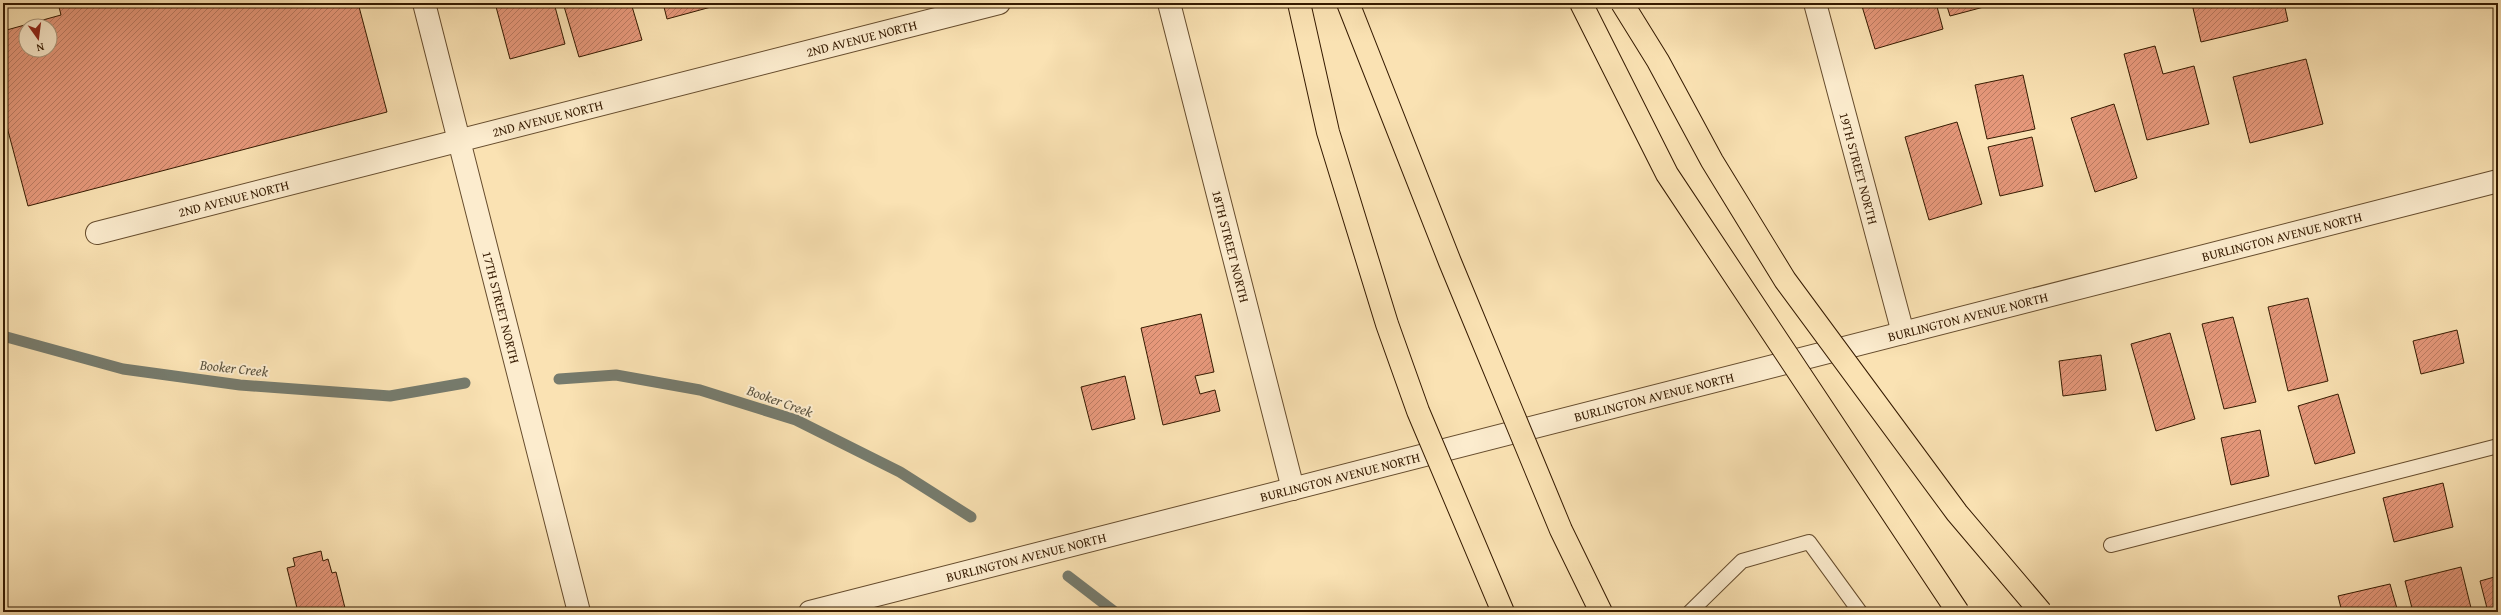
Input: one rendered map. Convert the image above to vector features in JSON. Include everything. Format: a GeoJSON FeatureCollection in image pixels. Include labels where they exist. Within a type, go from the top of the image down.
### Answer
{"type":"FeatureCollection","features":[{"type":"Feature","properties":{"kind":"highway"},"geometry":{"type":"LineString","coordinates":[[1299,3],[1328,132],[1387,324],[1418,411],[1503,612]]}},
{"type":"Feature","properties":{"kind":"highway"},"geometry":{"type":"LineString","coordinates":[[1348,3],[1450,262],[1562,530],[1601,612]]}},
{"type":"Feature","properties":{"kind":"highway"},"geometry":{"type":"LineString","coordinates":[[1581,3],[1667,174],[1958,612]]}},
{"type":"Feature","properties":{"kind":"highway"},"geometry":{"type":"LineString","coordinates":[[1622,3],[1658,61],[1712,161],[1785,280],[1957,513],[2041,612]]}},
{"type":"Feature","properties":{"kind":"street","name":"17TH STREET NORTH"},"geometry":{"type":"LineString","coordinates":[[424,3],[579,612]]}},
{"type":"Feature","properties":{"kind":"street","name":"2ND AVENUE NORTH"},"geometry":{"type":"LineString","coordinates":[[96,233],[999,3]]}},
{"type":"Feature","properties":{"kind":"street","name":"18TH STREET NORTH"},"geometry":{"type":"LineString","coordinates":[[1169,3],[1293,489]]}},
{"type":"Feature","properties":{"kind":"street","name":"19TH STREET NORTH"},"geometry":{"type":"LineString","coordinates":[[1815,3],[1903,333]]}},
{"type":"Feature","properties":{"kind":"street","name":"BURLINGTON AVENUE NORTH"},"geometry":{"type":"LineString","coordinates":[[810,612],[2498,181]]}},
{"type":"Feature","properties":{"kind":"lane"},"geometry":{"type":"LineString","coordinates":[[2111,545],[2498,446]]}},
{"type":"Feature","properties":{"kind":"lane"},"geometry":{"type":"LineString","coordinates":[[1690,612],[1742,561],[1809,542],[1860,612]]}},
{"type":"Feature","properties":{"kind":"building"},"geometry":{"type":"Polygon","coordinates":[[[58,3],[358,3],[387,112],[28,206],[3,112],[3,31],[18,27],[18,58],[58,58],[58,18],[50,18],[61,15],[58,3]]]}},
{"type":"Feature","properties":{"kind":"building"},"geometry":{"type":"Polygon","coordinates":[[[495,3],[554,3],[565,44],[510,59],[495,3]]]}},
{"type":"Feature","properties":{"kind":"building"},"geometry":{"type":"Polygon","coordinates":[[[563,3],[631,3],[642,40],[579,57],[563,3]]]}},
{"type":"Feature","properties":{"kind":"building"},"geometry":{"type":"Polygon","coordinates":[[[663,3],[710,3],[711,7],[667,19],[663,3]]]}},
{"type":"Feature","properties":{"kind":"building"},"geometry":{"type":"Polygon","coordinates":[[[1861,3],[1936,3],[1943,29],[1875,49],[1861,3]]]}},
{"type":"Feature","properties":{"kind":"building"},"geometry":{"type":"Polygon","coordinates":[[[1946,3],[1994,3],[1995,4],[1950,16],[1946,3]]]}},
{"type":"Feature","properties":{"kind":"building"},"geometry":{"type":"Polygon","coordinates":[[[2284,3],[2288,21],[2201,42],[2192,4],[2284,3]]]}},
{"type":"Feature","properties":{"kind":"building"},"geometry":{"type":"Polygon","coordinates":[[[2155,46],[2163,74],[2194,66],[2209,124],[2147,140],[2124,54],[2155,46]]]}},
{"type":"Feature","properties":{"kind":"building"},"geometry":{"type":"Polygon","coordinates":[[[2306,59],[2323,124],[2250,143],[2233,77],[2306,59]]]}},
{"type":"Feature","properties":{"kind":"building"},"geometry":{"type":"Polygon","coordinates":[[[2023,75],[2035,129],[1987,139],[1975,85],[2023,75]]]}},
{"type":"Feature","properties":{"kind":"building"},"geometry":{"type":"Polygon","coordinates":[[[2114,104],[2137,178],[2095,192],[2071,118],[2114,104]]]}},
{"type":"Feature","properties":{"kind":"building"},"geometry":{"type":"Polygon","coordinates":[[[1957,122],[1982,204],[1929,220],[1905,137],[1957,122]]]}},
{"type":"Feature","properties":{"kind":"building"},"geometry":{"type":"Polygon","coordinates":[[[2032,137],[2043,186],[2000,196],[1988,147],[2032,137]]]}},
{"type":"Feature","properties":{"kind":"building"},"geometry":{"type":"Polygon","coordinates":[[[2308,298],[2328,381],[2288,391],[2268,307],[2308,298]]]}},
{"type":"Feature","properties":{"kind":"building"},"geometry":{"type":"Polygon","coordinates":[[[1201,314],[1214,372],[1195,376],[1200,394],[1215,390],[1220,411],[1163,425],[1141,328],[1201,314]]]}},
{"type":"Feature","properties":{"kind":"building"},"geometry":{"type":"Polygon","coordinates":[[[2233,317],[2256,402],[2224,409],[2202,324],[2233,317]]]}},
{"type":"Feature","properties":{"kind":"building"},"geometry":{"type":"Polygon","coordinates":[[[2457,330],[2464,363],[2421,374],[2413,341],[2457,330]]]}},
{"type":"Feature","properties":{"kind":"building"},"geometry":{"type":"Polygon","coordinates":[[[2170,333],[2195,419],[2156,431],[2131,344],[2170,333]]]}},
{"type":"Feature","properties":{"kind":"building"},"geometry":{"type":"Polygon","coordinates":[[[2101,355],[2106,390],[2063,396],[2059,361],[2101,355]]]}},
{"type":"Feature","properties":{"kind":"building"},"geometry":{"type":"Polygon","coordinates":[[[1125,376],[1135,419],[1092,430],[1081,387],[1125,376]]]}},
{"type":"Feature","properties":{"kind":"building"},"geometry":{"type":"Polygon","coordinates":[[[2338,394],[2355,453],[2315,464],[2298,406],[2338,394]]]}},
{"type":"Feature","properties":{"kind":"building"},"geometry":{"type":"Polygon","coordinates":[[[2260,430],[2269,476],[2231,485],[2221,438],[2260,430]]]}},
{"type":"Feature","properties":{"kind":"building"},"geometry":{"type":"Polygon","coordinates":[[[2443,483],[2453,527],[2394,542],[2383,498],[2443,483]]]}},
{"type":"Feature","properties":{"kind":"building"},"geometry":{"type":"Polygon","coordinates":[[[321,551],[323,561],[328,559],[332,573],[336,572],[346,612],[298,612],[287,568],[295,566],[293,558],[321,551]]]}},
{"type":"Feature","properties":{"kind":"building"},"geometry":{"type":"Polygon","coordinates":[[[2461,567],[2472,612],[2413,612],[2405,581],[2461,567]]]}},
{"type":"Feature","properties":{"kind":"building"},"geometry":{"type":"Polygon","coordinates":[[[2498,576],[2498,612],[2488,612],[2480,581],[2498,576]]]}},
{"type":"Feature","properties":{"kind":"building"},"geometry":{"type":"Polygon","coordinates":[[[2390,584],[2398,612],[2342,612],[2338,596],[2390,584]]]}},
{"type":"Feature","properties":{"kind":"waterway","name":"Booker Creek"},"geometry":{"type":"LineString","coordinates":[[3,336],[123,369],[240,385],[390,396],[465,383]]}},
{"type":"Feature","properties":{"kind":"waterway","name":"Booker Creek"},"geometry":{"type":"LineString","coordinates":[[559,379],[616,375],[700,390],[796,420],[900,472],[971,517]]}},
{"type":"Feature","properties":{"kind":"waterway","name":"Booker Creek"},"geometry":{"type":"LineString","coordinates":[[1068,576],[1115,612]]}}]}
